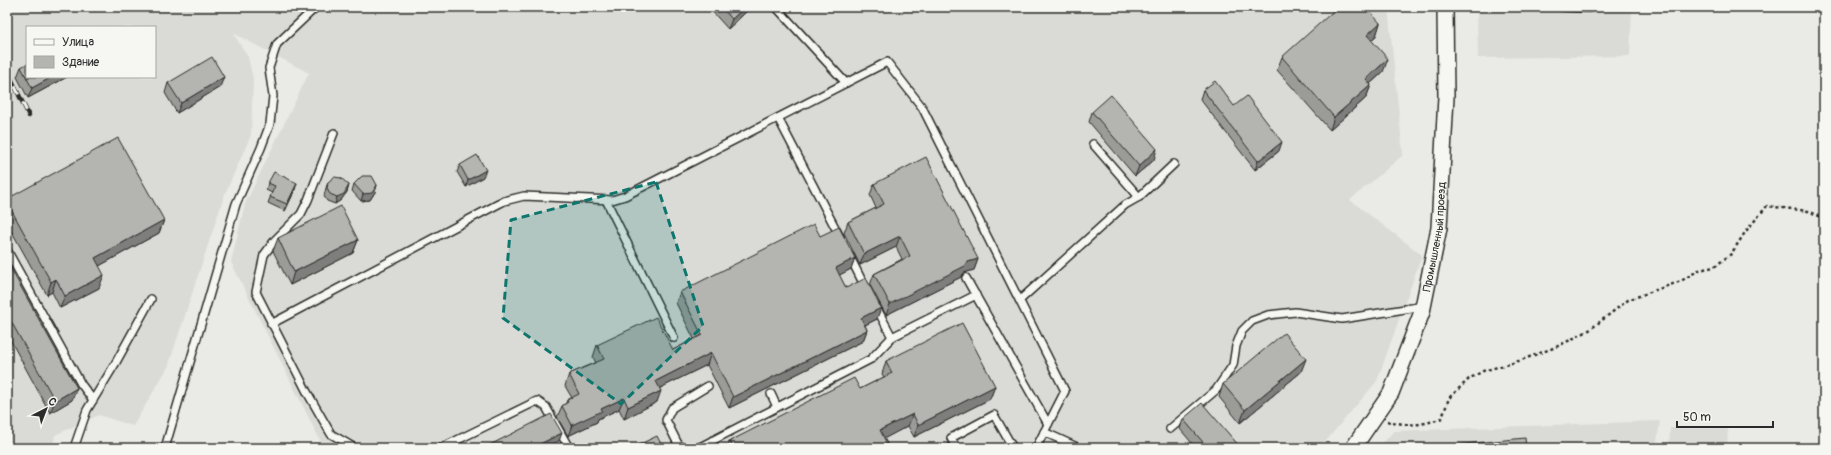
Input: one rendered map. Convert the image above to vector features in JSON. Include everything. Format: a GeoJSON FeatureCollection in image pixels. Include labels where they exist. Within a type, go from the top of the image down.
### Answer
{"type":"FeatureCollection","features":[{"type":"Feature","properties":{"kind":"street","name":"Промышленный проезд"},"geometry":{"type":"LineString","coordinates":[[1353,448],[1391,392],[1424,306],[1439,228],[1446,97],[1445,7]]}},
{"type":"Feature","properties":{"kind":"lane"},"geometry":{"type":"LineString","coordinates":[[165,448],[236,204],[270,124],[273,96],[269,68],[277,44],[316,7]]}},
{"type":"Feature","properties":{"kind":"lane"},"geometry":{"type":"LineString","coordinates":[[776,7],[846,83]]}},
{"type":"Feature","properties":{"kind":"lane"},"geometry":{"type":"LineString","coordinates":[[1563,7],[1589,8]]}},
{"type":"Feature","properties":{"kind":"lane"},"geometry":{"type":"LineString","coordinates":[[272,324],[504,201],[524,196],[606,200],[612,200],[625,196],[887,62],[922,107],[1065,391],[1036,448]]}},
{"type":"Feature","properties":{"kind":"lane"},"geometry":{"type":"LineString","coordinates":[[778,118],[892,337]]}},
{"type":"Feature","properties":{"kind":"lane"},"geometry":{"type":"LineString","coordinates":[[334,133],[308,200],[301,214],[275,240],[264,255],[256,292],[307,392],[331,434],[355,448]]}},
{"type":"Feature","properties":{"kind":"lane"},"geometry":{"type":"LineString","coordinates":[[1093,144],[1139,197]]}},
{"type":"Feature","properties":{"kind":"lane"},"geometry":{"type":"LineString","coordinates":[[1020,300],[1125,205],[1139,197],[1174,164]]}},
{"type":"Feature","properties":{"kind":"lane"},"geometry":{"type":"LineString","coordinates":[[606,200],[674,338]]}},
{"type":"Feature","properties":{"kind":"lane"},"geometry":{"type":"LineString","coordinates":[[7,250],[81,384],[93,400]]}},
{"type":"Feature","properties":{"kind":"lane"},"geometry":{"type":"LineString","coordinates":[[966,278],[1048,424]]}},
{"type":"Feature","properties":{"kind":"lane"},"geometry":{"type":"LineString","coordinates":[[698,448],[871,359],[892,337],[976,295]]}},
{"type":"Feature","properties":{"kind":"lane"},"geometry":{"type":"LineString","coordinates":[[74,448],[87,410],[151,299]]}},
{"type":"Feature","properties":{"kind":"lane"},"geometry":{"type":"LineString","coordinates":[[1170,429],[1216,390],[1233,365],[1236,346],[1242,331],[1252,321],[1268,315],[1295,312],[1342,319],[1424,306]]}},
{"type":"Feature","properties":{"kind":"lane"},"geometry":{"type":"LineString","coordinates":[[680,448],[666,420],[672,408],[708,386]]}},
{"type":"Feature","properties":{"kind":"lane"},"geometry":{"type":"LineString","coordinates":[[771,394],[777,407]]}},
{"type":"Feature","properties":{"kind":"lane"},"geometry":{"type":"LineString","coordinates":[[441,448],[538,402],[546,407],[569,448]]}},
{"type":"Feature","properties":{"kind":"lane"},"geometry":{"type":"LineString","coordinates":[[956,448],[951,438],[994,415],[1013,448]]}},
{"type":"Feature","properties":{"kind":"lane"},"geometry":{"type":"LineString","coordinates":[[1044,432],[1078,448]]}},
{"type":"Feature","properties":{"kind":"path"},"geometry":{"type":"LineString","coordinates":[[1373,418],[1406,426],[1427,424],[1442,418],[1450,398],[1469,379],[1483,371],[1516,362],[1556,347],[1588,331],[1628,300],[1681,281],[1700,270],[1714,267],[1731,254],[1746,231],[1767,206],[1808,211],[1824,218]]}},
{"type":"Feature","properties":{"kind":"highlighted area"},"geometry":{"type":"Polygon","coordinates":[[[656,182],[703,326],[621,404],[503,318],[511,220],[656,182]]]}},
{"type":"Feature","properties":{"kind":"shaded area"},"geometry":{"type":"Polygon","coordinates":[[[7,7],[1388,7],[1403,155],[1350,200],[1422,255],[1377,381],[1320,448],[324,448],[231,262],[245,204],[309,73],[233,33],[248,57],[253,79],[251,135],[224,196],[168,367],[133,426],[99,415],[55,435],[52,448],[7,448],[7,7]]]}},
{"type":"Feature","properties":{"kind":"shaded area"},"geometry":{"type":"Polygon","coordinates":[[[1477,7],[1632,7],[1630,56],[1478,58],[1477,7]]]}},
{"type":"Feature","properties":{"kind":"shaded area"},"geometry":{"type":"Polygon","coordinates":[[[1660,421],[1656,448],[1378,448],[1394,431],[1660,421]]]}},
{"type":"Feature","properties":{"kind":"shaded area"},"geometry":{"type":"Polygon","coordinates":[[[1670,428],[1728,428],[1727,448],[1669,448],[1670,428]]]}},
{"type":"Feature","properties":{"kind":"building"},"geometry":{"type":"Polygon","coordinates":[[[721,7],[745,7],[732,19],[721,7]]]}},
{"type":"Feature","properties":{"kind":"building"},"geometry":{"type":"Polygon","coordinates":[[[1338,7],[1366,7],[1380,23],[1367,35],[1388,59],[1366,79],[1371,85],[1334,117],[1282,57],[1338,7]]]}},
{"type":"Feature","properties":{"kind":"building"},"geometry":{"type":"Polygon","coordinates":[[[212,57],[224,77],[181,103],[168,83],[212,57]]]}},
{"type":"Feature","properties":{"kind":"building"},"geometry":{"type":"Polygon","coordinates":[[[26,64],[26,77],[21,67],[26,64]]]}},
{"type":"Feature","properties":{"kind":"building"},"geometry":{"type":"Polygon","coordinates":[[[27,78],[50,78],[32,88],[27,78]]]}},
{"type":"Feature","properties":{"kind":"building"},"geometry":{"type":"Polygon","coordinates":[[[1215,81],[1234,106],[1247,96],[1282,142],[1258,161],[1203,90],[1215,81]]]}},
{"type":"Feature","properties":{"kind":"building"},"geometry":{"type":"Polygon","coordinates":[[[1111,95],[1157,149],[1139,166],[1092,112],[1111,95]]]}},
{"type":"Feature","properties":{"kind":"building"},"geometry":{"type":"Polygon","coordinates":[[[118,138],[164,220],[95,258],[104,275],[65,296],[56,279],[51,282],[7,202],[7,199],[118,138]]]}},
{"type":"Feature","properties":{"kind":"building"},"geometry":{"type":"Polygon","coordinates":[[[477,155],[486,170],[468,180],[460,165],[477,155]]]}},
{"type":"Feature","properties":{"kind":"building"},"geometry":{"type":"Polygon","coordinates":[[[926,157],[978,259],[968,262],[965,266],[890,304],[874,274],[910,256],[900,236],[864,254],[848,222],[884,204],[874,184],[926,157]]]}},
{"type":"Feature","properties":{"kind":"building"},"geometry":{"type":"Polygon","coordinates":[[[274,172],[297,183],[287,204],[270,197],[275,186],[268,183],[274,172]]]}},
{"type":"Feature","properties":{"kind":"building"},"geometry":{"type":"Polygon","coordinates":[[[362,176],[372,176],[377,185],[372,193],[363,194],[354,184],[362,176]]]}},
{"type":"Feature","properties":{"kind":"building"},"geometry":{"type":"Polygon","coordinates":[[[334,177],[341,178],[349,185],[344,194],[337,197],[330,194],[327,189],[328,182],[334,177]]]}},
{"type":"Feature","properties":{"kind":"building"},"geometry":{"type":"Polygon","coordinates":[[[341,206],[358,240],[294,272],[278,238],[341,206]]]}},
{"type":"Feature","properties":{"kind":"building"},"geometry":{"type":"Polygon","coordinates":[[[814,224],[820,236],[839,227],[855,258],[836,268],[846,288],[866,278],[881,308],[861,318],[867,330],[733,397],[711,353],[656,381],[661,391],[628,407],[624,398],[601,409],[602,411],[572,425],[562,406],[568,402],[567,400],[579,394],[569,374],[604,359],[597,345],[656,317],[673,350],[702,335],[680,292],[814,224]]]}},
{"type":"Feature","properties":{"kind":"building"},"geometry":{"type":"Polygon","coordinates":[[[7,262],[77,388],[55,401],[7,314],[7,262]]]}},
{"type":"Feature","properties":{"kind":"building"},"geometry":{"type":"Polygon","coordinates":[[[962,323],[995,386],[918,425],[913,414],[880,430],[889,448],[733,448],[730,441],[854,378],[860,389],[892,373],[886,361],[962,323]]]}},
{"type":"Feature","properties":{"kind":"building"},"geometry":{"type":"Polygon","coordinates":[[[1284,333],[1306,359],[1245,410],[1223,384],[1284,333]]]}},
{"type":"Feature","properties":{"kind":"building"},"geometry":{"type":"Polygon","coordinates":[[[1202,403],[1241,448],[1208,448],[1183,419],[1202,403]]]}},
{"type":"Feature","properties":{"kind":"building"},"geometry":{"type":"Polygon","coordinates":[[[551,414],[562,433],[532,448],[484,448],[551,414]]]}},
{"type":"Feature","properties":{"kind":"building"},"geometry":{"type":"Polygon","coordinates":[[[657,436],[663,448],[637,448],[636,446],[657,436]]]}},
{"type":"Feature","properties":{"kind":"building"},"geometry":{"type":"Polygon","coordinates":[[[1525,438],[1526,448],[1424,448],[1525,438]]]}},
{"type":"Feature","properties":{"kind":"railway"},"geometry":{"type":"LineString","coordinates":[[7,70],[29,116]]}}]}
